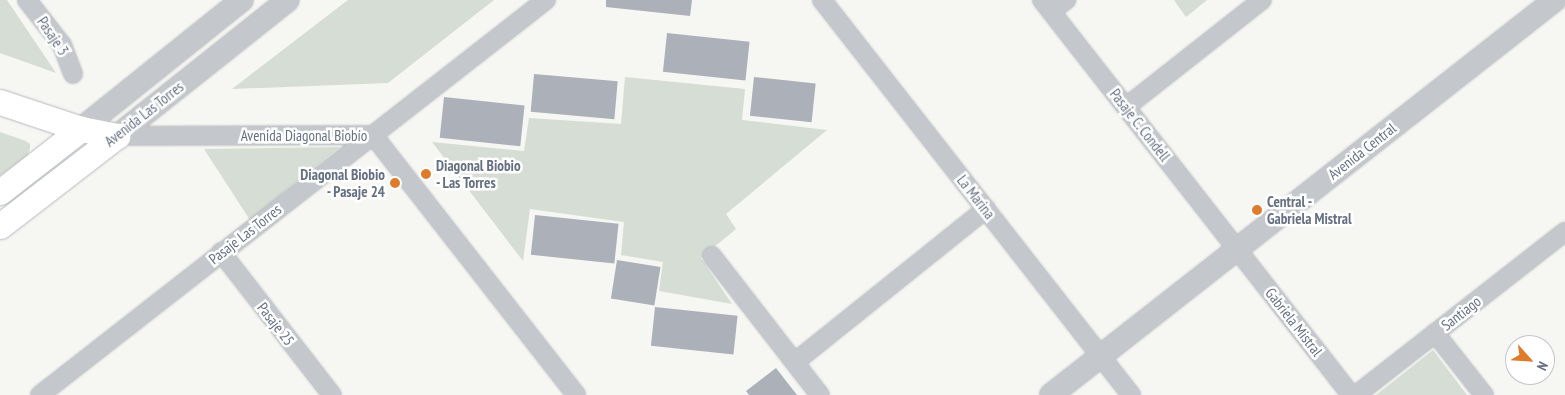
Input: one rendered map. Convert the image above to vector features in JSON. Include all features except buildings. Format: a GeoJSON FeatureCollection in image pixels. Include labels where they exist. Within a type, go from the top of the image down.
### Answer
{"type":"FeatureCollection","features":[{"type":"Feature","properties":{"kind":"main road","name":"Avenida Diagonal Biobío"},"geometry":{"type":"LineString","coordinates":[[0,102],[81,129],[117,136]]}},
{"type":"Feature","properties":{"kind":"main road","name":"Avenida Las Torres"},"geometry":{"type":"LineString","coordinates":[[0,192],[81,129]]}},
{"type":"Feature","properties":{"kind":"main road","name":"Avenida Las Torres"},"geometry":{"type":"LineString","coordinates":[[0,226],[117,136]]}},
{"type":"Feature","properties":{"kind":"street","name":"Pasaje 3"},"geometry":{"type":"LineString","coordinates":[[27,0],[62,45],[73,74]]}},
{"type":"Feature","properties":{"kind":"street","name":"Avenida Las Torres"},"geometry":{"type":"LineString","coordinates":[[117,136],[288,0]]}},
{"type":"Feature","properties":{"kind":"street","name":"Pasaje Las Torres"},"geometry":{"type":"LineString","coordinates":[[40,395],[546,0]]}},
{"type":"Feature","properties":{"kind":"street"},"geometry":{"type":"LineString","coordinates":[[1047,6],[1066,0]]}},
{"type":"Feature","properties":{"kind":"street"},"geometry":{"type":"LineString","coordinates":[[1126,107],[1262,0]]}},
{"type":"Feature","properties":{"kind":"street","name":"Avenida Central"},"geometry":{"type":"LineString","coordinates":[[1051,395],[1555,0]]}},
{"type":"Feature","properties":{"kind":"street","name":"La Marina"},"geometry":{"type":"LineString","coordinates":[[823,1],[1131,395]]}},
{"type":"Feature","properties":{"kind":"street","name":"Avenida Las Torres"},"geometry":{"type":"LineString","coordinates":[[81,129],[236,2]]}},
{"type":"Feature","properties":{"kind":"street","name":"Pasaje C. Condell"},"geometry":{"type":"LineString","coordinates":[[1047,6],[1237,249]]}},
{"type":"Feature","properties":{"kind":"street","name":"Avenida Diagonal Biobío"},"geometry":{"type":"LineString","coordinates":[[117,136],[373,135],[576,395]]}},
{"type":"Feature","properties":{"kind":"street"},"geometry":{"type":"LineString","coordinates":[[795,362],[986,209]]}},
{"type":"Feature","properties":{"kind":"street","name":"Santiago"},"geometry":{"type":"LineString","coordinates":[[1356,395],[1565,232]]}},
{"type":"Feature","properties":{"kind":"street","name":"Gabriela Mistral"},"geometry":{"type":"LineString","coordinates":[[1237,249],[1351,395]]}},
{"type":"Feature","properties":{"kind":"street","name":"Pasaje 25"},"geometry":{"type":"LineString","coordinates":[[221,252],[327,393]]}},
{"type":"Feature","properties":{"kind":"street"},"geometry":{"type":"LineString","coordinates":[[712,256],[820,395]]}},
{"type":"Feature","properties":{"kind":"street"},"geometry":{"type":"LineString","coordinates":[[1435,333],[1484,395]]}},
{"type":"Feature","properties":{"kind":"shaded area"},"geometry":{"type":"Polygon","coordinates":[[[0,0],[7,0],[56,73],[0,53],[0,0]]]}},
{"type":"Feature","properties":{"kind":"shaded area"},"geometry":{"type":"Polygon","coordinates":[[[348,0],[494,0],[388,83],[232,89],[348,0]]]}},
{"type":"Feature","properties":{"kind":"shaded area"},"geometry":{"type":"Polygon","coordinates":[[[1174,0],[1207,0],[1186,17],[1174,0]]]}},
{"type":"Feature","properties":{"kind":"shaded area"},"geometry":{"type":"Polygon","coordinates":[[[625,77],[745,89],[742,120],[827,130],[726,214],[736,229],[701,258],[732,304],[659,291],[663,262],[621,255],[624,222],[530,209],[523,261],[432,142],[524,151],[529,118],[621,124],[625,77]]]}},
{"type":"Feature","properties":{"kind":"shaded area"},"geometry":{"type":"Polygon","coordinates":[[[0,132],[26,141],[30,144],[30,148],[28,155],[0,176],[0,132]]]}},
{"type":"Feature","properties":{"kind":"shaded area"},"geometry":{"type":"Polygon","coordinates":[[[340,147],[250,220],[204,149],[340,147]]]}},
{"type":"Feature","properties":{"kind":"shaded area"},"geometry":{"type":"Polygon","coordinates":[[[1433,350],[1467,395],[1376,395],[1433,350]]]}},
{"type":"Feature","properties":{"kind":"place","name":"Diagonal Biobio - Las Torres"},"geometry":{"type":"Point","coordinates":[426,174]}},
{"type":"Feature","properties":{"kind":"place","name":"Diagonal Biobio - Pasaje 24"},"geometry":{"type":"Point","coordinates":[395,183]}},
{"type":"Feature","properties":{"kind":"place","name":"Central - Gabriela Mistral"},"geometry":{"type":"Point","coordinates":[1257,210]}}]}
